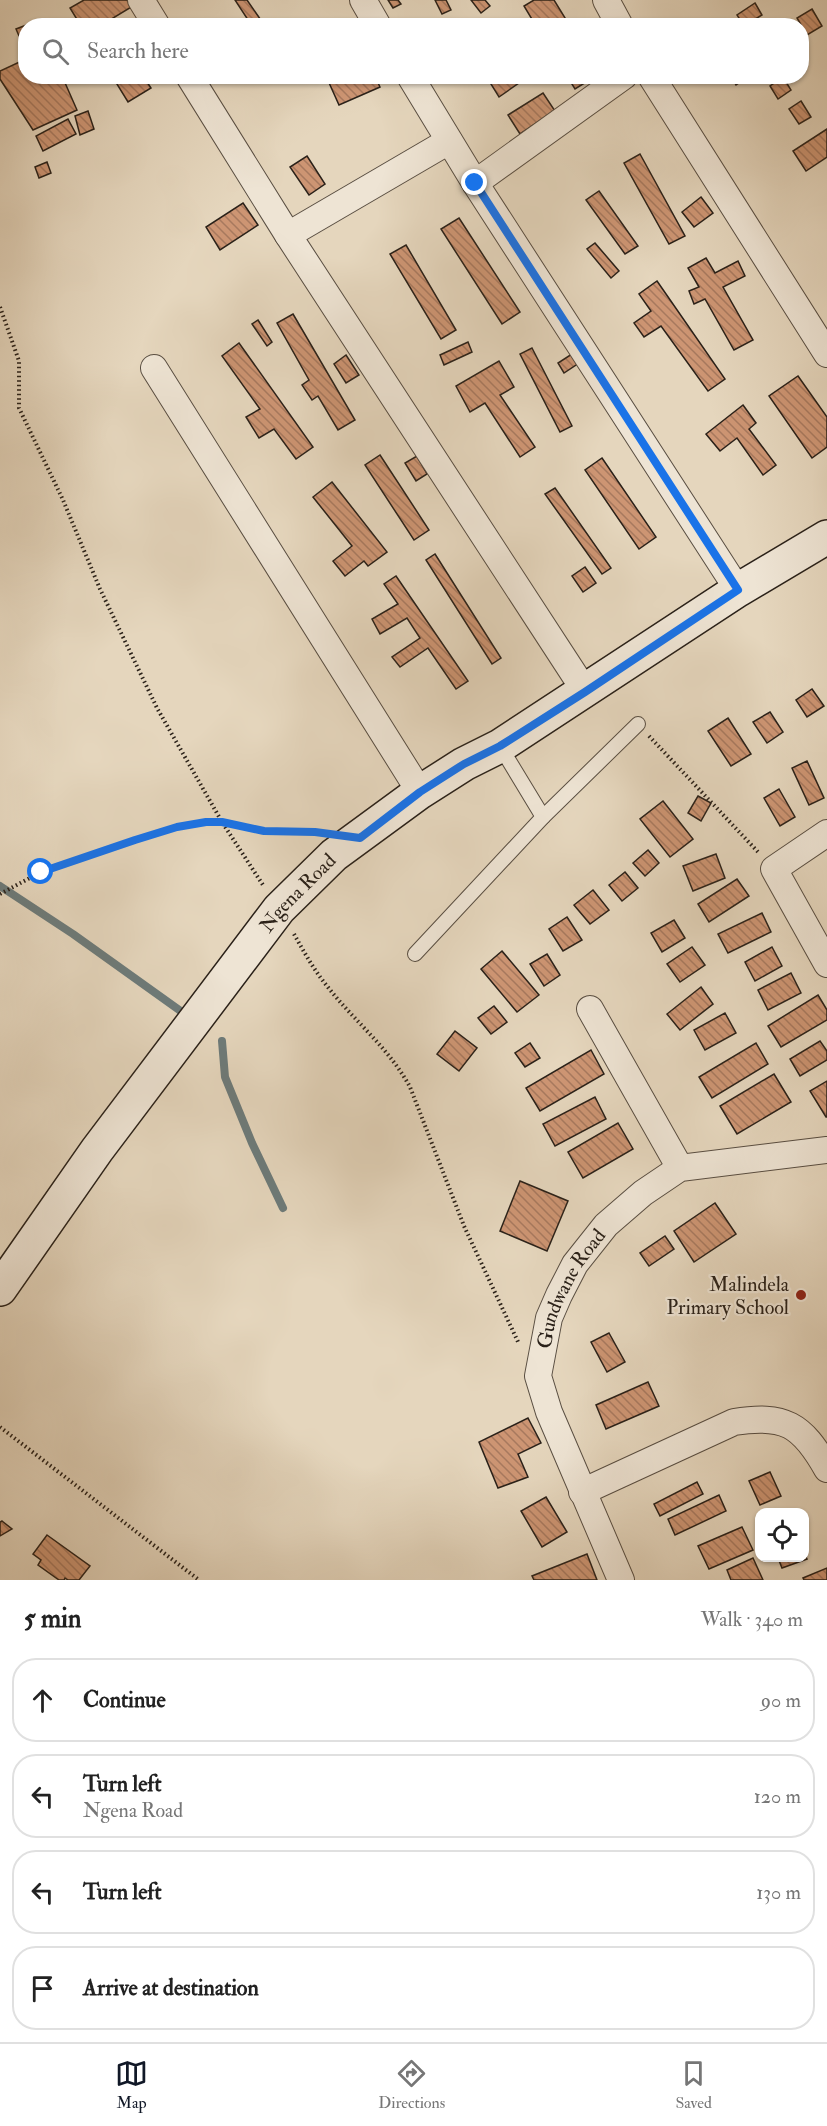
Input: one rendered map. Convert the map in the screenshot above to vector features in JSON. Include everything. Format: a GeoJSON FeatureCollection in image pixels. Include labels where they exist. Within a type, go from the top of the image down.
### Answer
{"type":"FeatureCollection","features":[{"type":"Feature","properties":{"kind":"street"},"geometry":{"type":"LineString","coordinates":[[141,0],[152,18]]}},
{"type":"Feature","properties":{"kind":"street"},"geometry":{"type":"LineString","coordinates":[[363,0],[373,18]]}},
{"type":"Feature","properties":{"kind":"street"},"geometry":{"type":"LineString","coordinates":[[606,0],[616,18]]}},
{"type":"Feature","properties":{"kind":"street"},"geometry":{"type":"LineString","coordinates":[[194,84],[288,235],[585,692]]}},
{"type":"Feature","properties":{"kind":"street"},"geometry":{"type":"LineString","coordinates":[[415,84],[475,183],[738,590]]}},
{"type":"Feature","properties":{"kind":"street"},"geometry":{"type":"LineString","coordinates":[[475,183],[613,84]]}},
{"type":"Feature","properties":{"kind":"street"},"geometry":{"type":"LineString","coordinates":[[656,84],[827,354]]}},
{"type":"Feature","properties":{"kind":"street"},"geometry":{"type":"LineString","coordinates":[[288,235],[449,141]]}},
{"type":"Feature","properties":{"kind":"street"},"geometry":{"type":"LineString","coordinates":[[154,368],[420,792]]}},
{"type":"Feature","properties":{"kind":"street","name":"Ngena Road"},"geometry":{"type":"LineString","coordinates":[[0,1289],[97,1150],[279,909],[334,855],[420,792],[464,764],[500,746],[738,590],[827,537]]}},
{"type":"Feature","properties":{"kind":"street"},"geometry":{"type":"LineString","coordinates":[[827,833],[774,869],[827,964]]}},
{"type":"Feature","properties":{"kind":"street"},"geometry":{"type":"LineString","coordinates":[[590,1009],[680,1168]]}},
{"type":"Feature","properties":{"kind":"street","name":"Gundwane Road"},"geometry":{"type":"LineString","coordinates":[[621,1580],[549,1412],[538,1376],[549,1318],[575,1264],[606,1225],[643,1193],[680,1168],[827,1150]]}},
{"type":"Feature","properties":{"kind":"street"},"geometry":{"type":"LineString","coordinates":[[582,1492],[734,1422],[758,1418],[785,1422],[806,1437],[827,1469]]}},
{"type":"Feature","properties":{"kind":"lane"},"geometry":{"type":"LineString","coordinates":[[416,954],[543,818],[638,724]]}},
{"type":"Feature","properties":{"kind":"lane"},"geometry":{"type":"LineString","coordinates":[[500,746],[543,818]]}},
{"type":"Feature","properties":{"kind":"path"},"geometry":{"type":"LineString","coordinates":[[0,307],[19,361],[19,408],[63,500],[100,589],[157,708],[222,822],[279,909],[310,963],[327,987],[400,1068],[410,1087],[464,1226],[522,1350],[538,1376]]}},
{"type":"Feature","properties":{"kind":"path"},"geometry":{"type":"LineString","coordinates":[[638,724],[694,781],[774,869]]}},
{"type":"Feature","properties":{"kind":"path"},"geometry":{"type":"LineString","coordinates":[[0,894],[41,872],[177,827],[206,822],[222,822],[264,831],[315,832],[360,838]]}},
{"type":"Feature","properties":{"kind":"path"},"geometry":{"type":"LineString","coordinates":[[0,1427],[199,1580]]}},
{"type":"Feature","properties":{"kind":"building"},"geometry":{"type":"Polygon","coordinates":[[[84,0],[129,0],[133,6],[113,18],[76,18],[70,8],[84,0]]]}},
{"type":"Feature","properties":{"kind":"building"},"geometry":{"type":"Polygon","coordinates":[[[235,0],[247,0],[259,18],[247,18],[235,0]]]}},
{"type":"Feature","properties":{"kind":"building"},"geometry":{"type":"Polygon","coordinates":[[[388,0],[398,0],[401,4],[393,8],[388,0]]]}},
{"type":"Feature","properties":{"kind":"building"},"geometry":{"type":"Polygon","coordinates":[[[435,0],[446,0],[451,10],[442,14],[435,0]]]}},
{"type":"Feature","properties":{"kind":"building"},"geometry":{"type":"Polygon","coordinates":[[[471,0],[485,0],[490,6],[481,13],[471,0]]]}},
{"type":"Feature","properties":{"kind":"building"},"geometry":{"type":"Polygon","coordinates":[[[534,0],[554,0],[565,18],[531,18],[524,6],[534,0]]]}},
{"type":"Feature","properties":{"kind":"building"},"geometry":{"type":"Polygon","coordinates":[[[755,3],[762,15],[757,18],[739,18],[737,15],[755,3]]]}},
{"type":"Feature","properties":{"kind":"building"},"geometry":{"type":"Polygon","coordinates":[[[812,9],[822,26],[809,34],[809,18],[797,18],[812,9]]]}},
{"type":"Feature","properties":{"kind":"building"},"geometry":{"type":"Polygon","coordinates":[[[18,63],[18,84],[66,84],[77,110],[33,130],[0,79],[0,71],[18,63]]]}},
{"type":"Feature","properties":{"kind":"building"},"geometry":{"type":"Polygon","coordinates":[[[117,84],[148,84],[151,88],[128,102],[117,84]]]}},
{"type":"Feature","properties":{"kind":"building"},"geometry":{"type":"Polygon","coordinates":[[[330,84],[379,84],[380,87],[339,105],[330,84]]]}},
{"type":"Feature","properties":{"kind":"building"},"geometry":{"type":"Polygon","coordinates":[[[491,84],[518,84],[499,97],[491,84]]]}},
{"type":"Feature","properties":{"kind":"building"},"geometry":{"type":"Polygon","coordinates":[[[572,84],[583,84],[575,89],[572,84]]]}},
{"type":"Feature","properties":{"kind":"building"},"geometry":{"type":"Polygon","coordinates":[[[787,84],[791,90],[778,99],[770,86],[787,84]]]}},
{"type":"Feature","properties":{"kind":"building"},"geometry":{"type":"Polygon","coordinates":[[[543,93],[555,111],[520,134],[508,115],[543,93]]]}},
{"type":"Feature","properties":{"kind":"building"},"geometry":{"type":"Polygon","coordinates":[[[801,101],[811,117],[799,124],[789,109],[801,101]]]}},
{"type":"Feature","properties":{"kind":"building"},"geometry":{"type":"Polygon","coordinates":[[[88,111],[94,129],[80,135],[75,116],[88,111]]]}},
{"type":"Feature","properties":{"kind":"building"},"geometry":{"type":"Polygon","coordinates":[[[68,119],[76,134],[43,151],[36,136],[68,119]]]}},
{"type":"Feature","properties":{"kind":"building"},"geometry":{"type":"Polygon","coordinates":[[[827,129],[827,157],[806,171],[793,151],[827,129]]]}},
{"type":"Feature","properties":{"kind":"building"},"geometry":{"type":"Polygon","coordinates":[[[640,154],[685,236],[669,244],[624,163],[640,154]]]}},
{"type":"Feature","properties":{"kind":"building"},"geometry":{"type":"Polygon","coordinates":[[[307,156],[325,184],[309,195],[290,167],[307,156]]]}},
{"type":"Feature","properties":{"kind":"building"},"geometry":{"type":"Polygon","coordinates":[[[47,162],[51,173],[39,178],[35,167],[47,162]]]}},
{"type":"Feature","properties":{"kind":"building"},"geometry":{"type":"Polygon","coordinates":[[[599,191],[638,246],[625,254],[586,200],[599,191]]]}},
{"type":"Feature","properties":{"kind":"building"},"geometry":{"type":"Polygon","coordinates":[[[701,197],[713,213],[694,227],[682,212],[701,197]]]}},
{"type":"Feature","properties":{"kind":"building"},"geometry":{"type":"Polygon","coordinates":[[[243,203],[258,225],[220,250],[206,227],[243,203]]]}},
{"type":"Feature","properties":{"kind":"building"},"geometry":{"type":"Polygon","coordinates":[[[459,218],[520,312],[502,324],[441,229],[459,218]]]}},
{"type":"Feature","properties":{"kind":"building"},"geometry":{"type":"Polygon","coordinates":[[[595,243],[619,271],[611,278],[587,249],[595,243]]]}},
{"type":"Feature","properties":{"kind":"building"},"geometry":{"type":"Polygon","coordinates":[[[406,245],[456,330],[441,339],[390,254],[406,245]]]}},
{"type":"Feature","properties":{"kind":"building"},"geometry":{"type":"Polygon","coordinates":[[[706,258],[715,273],[738,261],[745,276],[723,287],[753,340],[734,350],[705,299],[694,304],[689,291],[699,287],[688,268],[706,258]]]}},
{"type":"Feature","properties":{"kind":"building"},"geometry":{"type":"Polygon","coordinates":[[[657,281],[725,379],[708,391],[661,326],[644,337],[634,323],[651,311],[639,294],[657,281]]]}},
{"type":"Feature","properties":{"kind":"building"},"geometry":{"type":"Polygon","coordinates":[[[293,314],[355,420],[338,430],[318,396],[312,400],[302,385],[309,380],[277,323],[293,314]]]}},
{"type":"Feature","properties":{"kind":"building"},"geometry":{"type":"Polygon","coordinates":[[[258,320],[272,342],[267,346],[252,324],[258,320]]]}},
{"type":"Feature","properties":{"kind":"building"},"geometry":{"type":"Polygon","coordinates":[[[468,342],[472,352],[444,365],[440,355],[468,342]]]}},
{"type":"Feature","properties":{"kind":"building"},"geometry":{"type":"Polygon","coordinates":[[[239,343],[313,447],[296,459],[274,429],[259,438],[246,417],[260,409],[222,356],[239,343]]]}},
{"type":"Feature","properties":{"kind":"building"},"geometry":{"type":"Polygon","coordinates":[[[532,348],[572,426],[560,432],[520,354],[532,348]]]}},
{"type":"Feature","properties":{"kind":"building"},"geometry":{"type":"Polygon","coordinates":[[[575,352],[582,361],[564,373],[558,363],[575,352]]]}},
{"type":"Feature","properties":{"kind":"building"},"geometry":{"type":"Polygon","coordinates":[[[346,355],[359,375],[346,383],[334,364],[346,355]]]}},
{"type":"Feature","properties":{"kind":"building"},"geometry":{"type":"Polygon","coordinates":[[[499,361],[514,387],[500,395],[535,447],[520,457],[485,403],[470,412],[456,386],[499,361]]]}},
{"type":"Feature","properties":{"kind":"building"},"geometry":{"type":"Polygon","coordinates":[[[798,376],[827,417],[827,447],[812,458],[769,396],[798,376]]]}},
{"type":"Feature","properties":{"kind":"building"},"geometry":{"type":"Polygon","coordinates":[[[743,405],[756,423],[749,429],[776,465],[763,475],[737,438],[720,451],[706,434],[743,405]]]}},
{"type":"Feature","properties":{"kind":"building"},"geometry":{"type":"Polygon","coordinates":[[[380,455],[429,530],[414,540],[365,465],[380,455]]]}},
{"type":"Feature","properties":{"kind":"building"},"geometry":{"type":"Polygon","coordinates":[[[417,456],[427,474],[416,481],[405,463],[417,456]]]}},
{"type":"Feature","properties":{"kind":"building"},"geometry":{"type":"Polygon","coordinates":[[[602,458],[656,537],[639,549],[585,470],[602,458]]]}},
{"type":"Feature","properties":{"kind":"building"},"geometry":{"type":"Polygon","coordinates":[[[332,482],[387,552],[368,566],[364,561],[345,576],[333,561],[352,546],[313,497],[332,482]]]}},
{"type":"Feature","properties":{"kind":"building"},"geometry":{"type":"Polygon","coordinates":[[[555,488],[611,568],[602,574],[545,494],[555,488]]]}},
{"type":"Feature","properties":{"kind":"building"},"geometry":{"type":"Polygon","coordinates":[[[435,554],[501,658],[492,664],[426,560],[435,554]]]}},
{"type":"Feature","properties":{"kind":"building"},"geometry":{"type":"Polygon","coordinates":[[[585,567],[596,583],[583,592],[572,576],[585,567]]]}},
{"type":"Feature","properties":{"kind":"building"},"geometry":{"type":"Polygon","coordinates":[[[396,576],[468,681],[456,689],[428,648],[400,667],[392,657],[420,638],[407,618],[380,634],[372,619],[398,604],[384,584],[396,576]]]}},
{"type":"Feature","properties":{"kind":"building"},"geometry":{"type":"Polygon","coordinates":[[[812,689],[824,706],[807,717],[796,700],[812,689]]]}},
{"type":"Feature","properties":{"kind":"building"},"geometry":{"type":"Polygon","coordinates":[[[770,712],[783,732],[767,743],[753,722],[770,712]]]}},
{"type":"Feature","properties":{"kind":"building"},"geometry":{"type":"Polygon","coordinates":[[[728,718],[751,754],[731,766],[708,731],[728,718]]]}},
{"type":"Feature","properties":{"kind":"building"},"geometry":{"type":"Polygon","coordinates":[[[807,761],[824,798],[809,805],[792,768],[807,761]]]}},
{"type":"Feature","properties":{"kind":"building"},"geometry":{"type":"Polygon","coordinates":[[[779,789],[795,817],[780,826],[764,798],[779,789]]]}},
{"type":"Feature","properties":{"kind":"building"},"geometry":{"type":"Polygon","coordinates":[[[698,796],[711,803],[701,821],[688,813],[698,796]]]}},
{"type":"Feature","properties":{"kind":"building"},"geometry":{"type":"Polygon","coordinates":[[[663,801],[693,839],[670,857],[640,819],[663,801]]]}},
{"type":"Feature","properties":{"kind":"building"},"geometry":{"type":"Polygon","coordinates":[[[648,850],[659,863],[645,876],[633,863],[648,850]]]}},
{"type":"Feature","properties":{"kind":"building"},"geometry":{"type":"Polygon","coordinates":[[[716,854],[725,878],[693,891],[683,866],[716,854]]]}},
{"type":"Feature","properties":{"kind":"building"},"geometry":{"type":"Polygon","coordinates":[[[625,872],[638,888],[622,901],[609,885],[625,872]]]}},
{"type":"Feature","properties":{"kind":"building"},"geometry":{"type":"Polygon","coordinates":[[[737,879],[749,896],[709,922],[698,904],[737,879]]]}},
{"type":"Feature","properties":{"kind":"building"},"geometry":{"type":"Polygon","coordinates":[[[593,890],[609,910],[590,924],[574,905],[593,890]]]}},
{"type":"Feature","properties":{"kind":"building"},"geometry":{"type":"Polygon","coordinates":[[[762,913],[771,932],[728,953],[718,934],[762,913]]]}},
{"type":"Feature","properties":{"kind":"building"},"geometry":{"type":"Polygon","coordinates":[[[567,917],[582,940],[563,951],[549,929],[567,917]]]}},
{"type":"Feature","properties":{"kind":"building"},"geometry":{"type":"Polygon","coordinates":[[[674,920],[685,938],[662,952],[651,933],[674,920]]]}},
{"type":"Feature","properties":{"kind":"building"},"geometry":{"type":"Polygon","coordinates":[[[692,947],[705,965],[680,982],[667,964],[692,947]]]}},
{"type":"Feature","properties":{"kind":"building"},"geometry":{"type":"Polygon","coordinates":[[[772,947],[782,966],[755,981],[745,962],[772,947]]]}},
{"type":"Feature","properties":{"kind":"building"},"geometry":{"type":"Polygon","coordinates":[[[502,951],[539,995],[517,1012],[481,969],[502,951]]]}},
{"type":"Feature","properties":{"kind":"building"},"geometry":{"type":"Polygon","coordinates":[[[547,954],[560,975],[544,986],[530,964],[547,954]]]}},
{"type":"Feature","properties":{"kind":"building"},"geometry":{"type":"Polygon","coordinates":[[[791,973],[801,993],[768,1010],[758,990],[791,973]]]}},
{"type":"Feature","properties":{"kind":"building"},"geometry":{"type":"Polygon","coordinates":[[[701,987],[713,1004],[680,1030],[667,1014],[701,987]]]}},
{"type":"Feature","properties":{"kind":"building"},"geometry":{"type":"Polygon","coordinates":[[[818,995],[827,1010],[827,1020],[781,1047],[768,1026],[818,995]]]}},
{"type":"Feature","properties":{"kind":"building"},"geometry":{"type":"Polygon","coordinates":[[[494,1006],[507,1022],[491,1034],[478,1018],[494,1006]]]}},
{"type":"Feature","properties":{"kind":"building"},"geometry":{"type":"Polygon","coordinates":[[[725,1013],[736,1033],[705,1050],[694,1030],[725,1013]]]}},
{"type":"Feature","properties":{"kind":"building"},"geometry":{"type":"Polygon","coordinates":[[[455,1031],[477,1048],[459,1071],[437,1054],[455,1031]]]}},
{"type":"Feature","properties":{"kind":"building"},"geometry":{"type":"Polygon","coordinates":[[[820,1041],[827,1051],[827,1060],[800,1076],[790,1059],[820,1041]]]}},
{"type":"Feature","properties":{"kind":"building"},"geometry":{"type":"Polygon","coordinates":[[[530,1043],[540,1058],[525,1067],[515,1053],[530,1043]]]}},
{"type":"Feature","properties":{"kind":"building"},"geometry":{"type":"Polygon","coordinates":[[[756,1043],[768,1064],[712,1098],[699,1077],[756,1043]]]}},
{"type":"Feature","properties":{"kind":"building"},"geometry":{"type":"Polygon","coordinates":[[[591,1050],[604,1074],[540,1111],[526,1088],[591,1050]]]}},
{"type":"Feature","properties":{"kind":"building"},"geometry":{"type":"Polygon","coordinates":[[[774,1074],[791,1102],[737,1134],[720,1106],[774,1074]]]}},
{"type":"Feature","properties":{"kind":"building"},"geometry":{"type":"Polygon","coordinates":[[[827,1081],[827,1117],[826,1117],[810,1091],[827,1081]]]}},
{"type":"Feature","properties":{"kind":"building"},"geometry":{"type":"Polygon","coordinates":[[[595,1097],[606,1119],[555,1146],[543,1124],[595,1097]]]}},
{"type":"Feature","properties":{"kind":"building"},"geometry":{"type":"Polygon","coordinates":[[[618,1123],[633,1149],[583,1178],[568,1152],[618,1123]]]}},
{"type":"Feature","properties":{"kind":"building"},"geometry":{"type":"Polygon","coordinates":[[[520,1181],[568,1201],[547,1251],[500,1231],[520,1181]]]}},
{"type":"Feature","properties":{"kind":"building"},"geometry":{"type":"Polygon","coordinates":[[[715,1203],[736,1234],[694,1262],[674,1231],[715,1203]]]}},
{"type":"Feature","properties":{"kind":"building"},"geometry":{"type":"Polygon","coordinates":[[[665,1236],[674,1249],[649,1266],[640,1253],[665,1236]]]}},
{"type":"Feature","properties":{"kind":"building"},"geometry":{"type":"Polygon","coordinates":[[[609,1333],[625,1362],[607,1372],[591,1342],[609,1333]]]}},
{"type":"Feature","properties":{"kind":"building"},"geometry":{"type":"Polygon","coordinates":[[[648,1382],[659,1406],[606,1429],[596,1405],[648,1382]]]}},
{"type":"Feature","properties":{"kind":"building"},"geometry":{"type":"Polygon","coordinates":[[[528,1418],[541,1443],[518,1454],[528,1477],[498,1488],[479,1442],[528,1418]]]}},
{"type":"Feature","properties":{"kind":"building"},"geometry":{"type":"Polygon","coordinates":[[[770,1472],[781,1496],[760,1505],[749,1481],[770,1472]]]}},
{"type":"Feature","properties":{"kind":"building"},"geometry":{"type":"Polygon","coordinates":[[[697,1482],[703,1494],[660,1516],[654,1504],[697,1482]]]}},
{"type":"Feature","properties":{"kind":"building"},"geometry":{"type":"Polygon","coordinates":[[[719,1495],[726,1511],[675,1535],[668,1519],[719,1495]]]}},
{"type":"Feature","properties":{"kind":"building"},"geometry":{"type":"Polygon","coordinates":[[[546,1497],[567,1532],[542,1547],[521,1511],[546,1497]]]}},
{"type":"Feature","properties":{"kind":"building"},"geometry":{"type":"Polygon","coordinates":[[[2,1521],[12,1529],[0,1536],[0,1522],[2,1521]]]}},
{"type":"Feature","properties":{"kind":"building"},"geometry":{"type":"Polygon","coordinates":[[[742,1527],[753,1550],[709,1569],[698,1546],[742,1527]]]}},
{"type":"Feature","properties":{"kind":"building"},"geometry":{"type":"Polygon","coordinates":[[[47,1535],[90,1566],[79,1580],[65,1578],[59,1580],[38,1565],[41,1560],[33,1554],[47,1535]]]}},
{"type":"Feature","properties":{"kind":"building"},"geometry":{"type":"Polygon","coordinates":[[[587,1554],[597,1580],[534,1580],[532,1576],[587,1554]]]}},
{"type":"Feature","properties":{"kind":"building"},"geometry":{"type":"Polygon","coordinates":[[[753,1558],[763,1580],[731,1580],[727,1570],[753,1558]]]}},
{"type":"Feature","properties":{"kind":"building"},"geometry":{"type":"Polygon","coordinates":[[[780,1562],[799,1562],[782,1568],[780,1562]]]}},
{"type":"Feature","properties":{"kind":"building"},"geometry":{"type":"Polygon","coordinates":[[[827,1568],[827,1580],[804,1580],[803,1578],[827,1568]]]}},
{"type":"Feature","properties":{"kind":"waterway"},"geometry":{"type":"LineString","coordinates":[[0,886],[73,934],[182,1012]]}},
{"type":"Feature","properties":{"kind":"waterway"},"geometry":{"type":"LineString","coordinates":[[222,1041],[225,1077],[252,1143],[283,1208]]}},
{"type":"Feature","properties":{"kind":"place","name":"Malindela Primary School"},"geometry":{"type":"Point","coordinates":[801,1295]}},
{"type":"Feature","properties":{"kind":"route"},"geometry":{"type":"LineString","coordinates":[[41,872],[177,827],[206,822],[222,822],[264,831],[315,832],[360,838],[420,792],[464,764],[500,746],[738,590],[475,183]]}}]}
